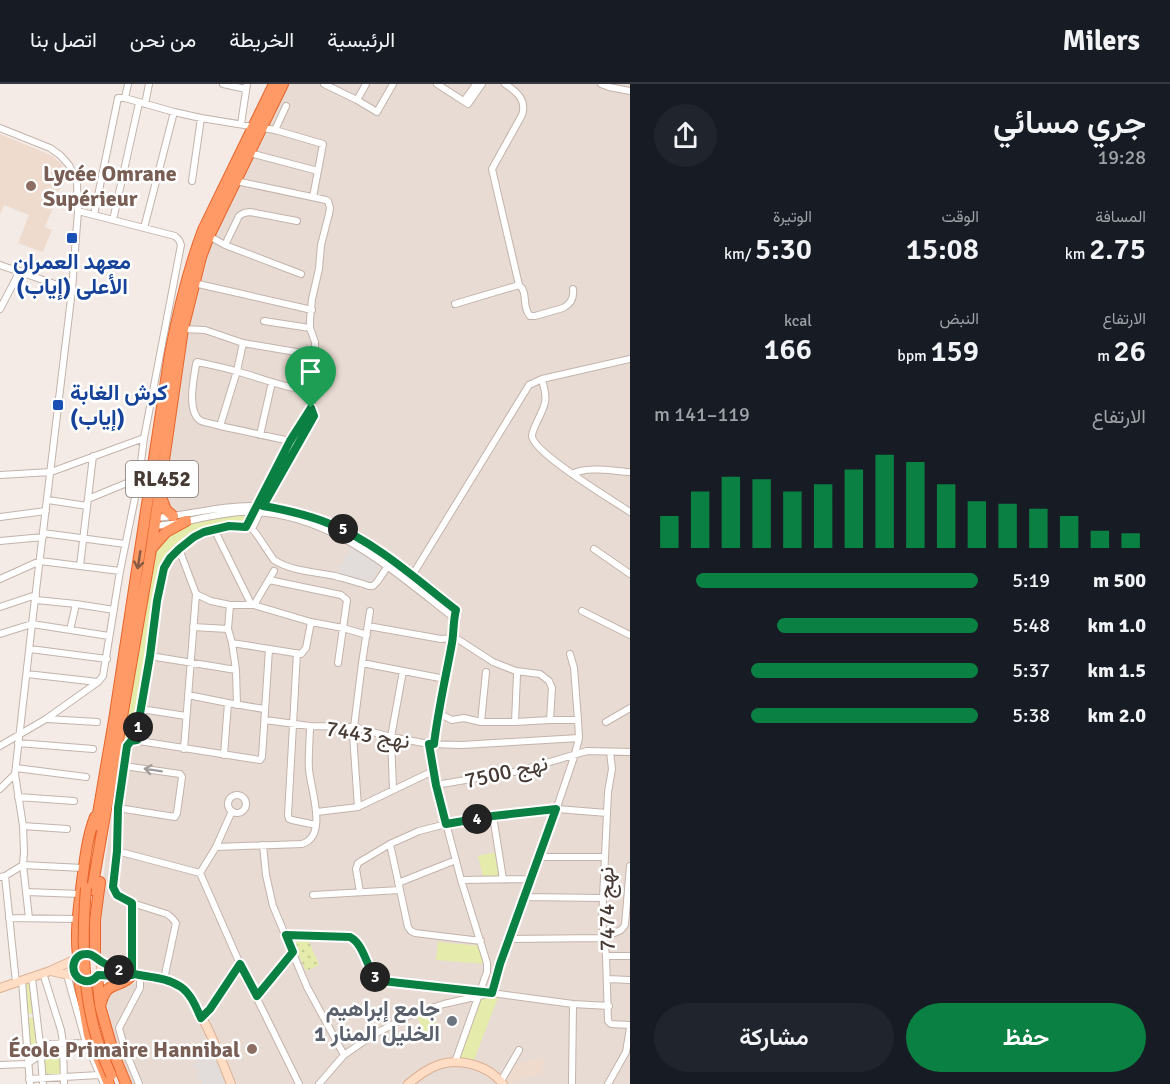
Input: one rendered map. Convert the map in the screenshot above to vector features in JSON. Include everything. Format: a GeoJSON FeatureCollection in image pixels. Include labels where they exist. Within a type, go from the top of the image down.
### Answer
{"type":"FeatureCollection","features":[{"type":"Feature","properties":{"kind":"highway","name":"RL452"},"geometry":{"type":"LineString","coordinates":[[124,1084],[110,1079],[95,1003],[86,890],[108,808],[151,550],[150,522],[160,491],[183,329],[201,257],[249,153],[274,84]]}},
{"type":"Feature","properties":{"kind":"highway","name":"RL452"},"geometry":{"type":"LineString","coordinates":[[108,808],[114,720],[150,522],[170,354],[186,282],[203,230],[257,127],[283,84]]}},
{"type":"Feature","properties":{"kind":"highway"},"geometry":{"type":"LineString","coordinates":[[160,491],[163,505],[173,516]]}},
{"type":"Feature","properties":{"kind":"highway"},"geometry":{"type":"LineString","coordinates":[[151,550],[166,532],[186,521]]}},
{"type":"Feature","properties":{"kind":"highway"},"geometry":{"type":"LineString","coordinates":[[77,958],[77,919],[86,890],[83,868],[89,838],[94,821],[108,808]]}},
{"type":"Feature","properties":{"kind":"highway"},"geometry":{"type":"LineString","coordinates":[[97,958],[95,920],[108,826],[108,808]]}},
{"type":"Feature","properties":{"kind":"highway"},"geometry":{"type":"LineString","coordinates":[[100,1006],[102,996],[108,988],[136,975]]}},
{"type":"Feature","properties":{"kind":"highway"},"geometry":{"type":"LineString","coordinates":[[98,976],[100,1006],[124,1084]]}},
{"type":"Feature","properties":{"kind":"highway"},"geometry":{"type":"LineString","coordinates":[[78,978],[89,1035],[110,1079]]}},
{"type":"Feature","properties":{"kind":"street"},"geometry":{"type":"LineString","coordinates":[[125,98],[128,84]]}},
{"type":"Feature","properties":{"kind":"street"},"geometry":{"type":"LineString","coordinates":[[113,220],[142,103],[149,84]]}},
{"type":"Feature","properties":{"kind":"street"},"geometry":{"type":"LineString","coordinates":[[223,84],[246,86],[241,124]]}},
{"type":"Feature","properties":{"kind":"street"},"geometry":{"type":"LineString","coordinates":[[324,84],[339,87],[377,112],[393,84]]}},
{"type":"Feature","properties":{"kind":"street"},"geometry":{"type":"LineString","coordinates":[[357,100],[366,84]]}},
{"type":"Feature","properties":{"kind":"street"},"geometry":{"type":"LineString","coordinates":[[437,84],[466,102],[478,85]]}},
{"type":"Feature","properties":{"kind":"street"},"geometry":{"type":"LineString","coordinates":[[505,84],[518,94],[523,101],[524,108],[492,169],[519,285],[524,289],[526,312],[530,316],[535,316],[557,311],[567,306],[574,295],[573,289]]}},
{"type":"Feature","properties":{"kind":"street"},"geometry":{"type":"LineString","coordinates":[[601,84],[619,86],[630,91]]}},
{"type":"Feature","properties":{"kind":"street"},"geometry":{"type":"LineString","coordinates":[[94,215],[117,99],[125,98],[201,118],[275,130],[323,144],[313,197]]}},
{"type":"Feature","properties":{"kind":"street"},"geometry":{"type":"LineString","coordinates":[[275,130],[286,106]]}},
{"type":"Feature","properties":{"kind":"street"},"geometry":{"type":"LineString","coordinates":[[144,228],[174,112]]}},
{"type":"Feature","properties":{"kind":"street"},"geometry":{"type":"LineString","coordinates":[[192,181],[201,118]]}},
{"type":"Feature","properties":{"kind":"street"},"geometry":{"type":"LineString","coordinates":[[0,128],[50,148],[60,155],[69,165],[77,183],[78,211],[72,290],[16,771],[23,826],[23,865],[29,918]]}},
{"type":"Feature","properties":{"kind":"street"},"geometry":{"type":"LineString","coordinates":[[249,153],[318,171]]}},
{"type":"Feature","properties":{"kind":"street"},"geometry":{"type":"LineString","coordinates":[[236,181],[328,201],[330,208],[314,286],[310,328],[315,342],[314,391],[311,408],[290,441],[249,528]]}},
{"type":"Feature","properties":{"kind":"street"},"geometry":{"type":"LineString","coordinates":[[0,746],[46,719],[98,682],[105,672],[120,572],[181,245],[175,236],[78,211]]}},
{"type":"Feature","properties":{"kind":"street"},"geometry":{"type":"LineString","coordinates":[[225,245],[239,216],[243,213],[250,212],[297,221]]}},
{"type":"Feature","properties":{"kind":"street"},"geometry":{"type":"LineString","coordinates":[[209,236],[225,245],[301,274]]}},
{"type":"Feature","properties":{"kind":"street"},"geometry":{"type":"LineString","coordinates":[[0,265],[72,290]]}},
{"type":"Feature","properties":{"kind":"street"},"geometry":{"type":"LineString","coordinates":[[0,309],[20,271]]}},
{"type":"Feature","properties":{"kind":"street"},"geometry":{"type":"LineString","coordinates":[[194,283],[312,310]]}},
{"type":"Feature","properties":{"kind":"street"},"geometry":{"type":"LineString","coordinates":[[455,304],[519,285]]}},
{"type":"Feature","properties":{"kind":"street"},"geometry":{"type":"LineString","coordinates":[[264,321],[310,328]]}},
{"type":"Feature","properties":{"kind":"street"},"geometry":{"type":"LineString","coordinates":[[183,329],[213,332],[243,344],[314,355]]}},
{"type":"Feature","properties":{"kind":"street"},"geometry":{"type":"LineString","coordinates":[[220,426],[243,344]]}},
{"type":"Feature","properties":{"kind":"street"},"geometry":{"type":"LineString","coordinates":[[410,579],[529,385],[542,379],[630,359]]}},
{"type":"Feature","properties":{"kind":"street"},"geometry":{"type":"LineString","coordinates":[[290,441],[201,421],[191,403],[196,363],[314,391]]}},
{"type":"Feature","properties":{"kind":"street"},"geometry":{"type":"LineString","coordinates":[[542,379],[546,397],[532,437],[540,448],[572,474],[630,512]]}},
{"type":"Feature","properties":{"kind":"street"},"geometry":{"type":"LineString","coordinates":[[260,435],[272,382]]}},
{"type":"Feature","properties":{"kind":"street"},"geometry":{"type":"LineString","coordinates":[[258,509],[314,416],[311,408]]}},
{"type":"Feature","properties":{"kind":"street"},"geometry":{"type":"LineString","coordinates":[[0,475],[51,472],[144,438]]}},
{"type":"Feature","properties":{"kind":"street"},"geometry":{"type":"LineString","coordinates":[[80,566],[93,456]]}},
{"type":"Feature","properties":{"kind":"street"},"geometry":{"type":"LineString","coordinates":[[572,474],[587,470],[630,472]]}},
{"type":"Feature","properties":{"kind":"street"},"geometry":{"type":"LineString","coordinates":[[88,499],[139,478]]}},
{"type":"Feature","properties":{"kind":"street"},"geometry":{"type":"LineString","coordinates":[[48,500],[87,506]]}},
{"type":"Feature","properties":{"kind":"street"},"geometry":{"type":"LineString","coordinates":[[150,522],[227,507],[258,509],[301,521],[325,529],[390,563],[454,618]]}},
{"type":"Feature","properties":{"kind":"street"},"geometry":{"type":"LineString","coordinates":[[150,522],[186,521],[258,509]]}},
{"type":"Feature","properties":{"kind":"street"},"geometry":{"type":"LineString","coordinates":[[0,517],[46,511]]}},
{"type":"Feature","properties":{"kind":"street"},"geometry":{"type":"LineString","coordinates":[[137,740],[164,568],[170,558],[194,537],[229,526],[249,528],[274,560],[292,568],[373,586],[390,563]]}},
{"type":"Feature","properties":{"kind":"street"},"geometry":{"type":"LineString","coordinates":[[214,529],[253,605]]}},
{"type":"Feature","properties":{"kind":"street"},"geometry":{"type":"LineString","coordinates":[[0,542],[43,535],[125,544]]}},
{"type":"Feature","properties":{"kind":"street"},"geometry":{"type":"LineString","coordinates":[[179,549],[196,594],[184,749]]}},
{"type":"Feature","properties":{"kind":"street"},"geometry":{"type":"LineString","coordinates":[[594,549],[630,574]]}},
{"type":"Feature","properties":{"kind":"street"},"geometry":{"type":"LineString","coordinates":[[0,579],[40,561],[120,572]]}},
{"type":"Feature","properties":{"kind":"street"},"geometry":{"type":"LineString","coordinates":[[253,605],[274,571]]}},
{"type":"Feature","properties":{"kind":"street"},"geometry":{"type":"LineString","coordinates":[[410,579],[456,610],[453,639],[432,744],[433,771],[461,880],[488,967],[485,993],[455,1062]]}},
{"type":"Feature","properties":{"kind":"street"},"geometry":{"type":"LineString","coordinates":[[269,580],[345,597],[347,600],[338,663]]}},
{"type":"Feature","properties":{"kind":"street"},"geometry":{"type":"LineString","coordinates":[[196,594],[230,605],[253,605],[367,635]]}},
{"type":"Feature","properties":{"kind":"street"},"geometry":{"type":"LineString","coordinates":[[0,607],[36,598],[114,610]]}},
{"type":"Feature","properties":{"kind":"street"},"geometry":{"type":"LineString","coordinates":[[70,630],[76,604]]}},
{"type":"Feature","properties":{"kind":"street"},"geometry":{"type":"LineString","coordinates":[[230,605],[228,629],[236,670],[237,705]]}},
{"type":"Feature","properties":{"kind":"street"},"geometry":{"type":"LineString","coordinates":[[358,807],[353,735],[370,611]]}},
{"type":"Feature","properties":{"kind":"street"},"geometry":{"type":"LineString","coordinates":[[582,611],[630,635]]}},
{"type":"Feature","properties":{"kind":"street"},"geometry":{"type":"LineString","coordinates":[[232,643],[302,654],[306,648],[311,622]]}},
{"type":"Feature","properties":{"kind":"street"},"geometry":{"type":"LineString","coordinates":[[0,634],[32,624],[109,636]]}},
{"type":"Feature","properties":{"kind":"street"},"geometry":{"type":"LineString","coordinates":[[368,626],[441,639],[458,639],[493,662],[512,670],[540,674],[549,681],[552,688],[549,720]]}},
{"type":"Feature","properties":{"kind":"street"},"geometry":{"type":"LineString","coordinates":[[193,627],[228,629]]}},
{"type":"Feature","properties":{"kind":"street"},"geometry":{"type":"LineString","coordinates":[[30,649],[107,659]]}},
{"type":"Feature","properties":{"kind":"street"},"geometry":{"type":"LineString","coordinates":[[164,979],[176,923],[167,914],[132,903],[117,895],[113,887],[117,851],[108,808],[124,765],[128,743],[137,740],[260,760],[269,650]]}},
{"type":"Feature","properties":{"kind":"street"},"geometry":{"type":"LineString","coordinates":[[297,653],[288,815],[289,819],[316,825]]}},
{"type":"Feature","properties":{"kind":"street"},"geometry":{"type":"LineString","coordinates":[[570,654],[574,668],[579,738],[575,754]]}},
{"type":"Feature","properties":{"kind":"street"},"geometry":{"type":"LineString","coordinates":[[150,656],[236,670]]}},
{"type":"Feature","properties":{"kind":"street"},"geometry":{"type":"LineString","coordinates":[[362,663],[445,679]]}},
{"type":"Feature","properties":{"kind":"street"},"geometry":{"type":"LineString","coordinates":[[393,790],[391,737],[403,671]]}},
{"type":"Feature","properties":{"kind":"street"},"geometry":{"type":"LineString","coordinates":[[481,722],[486,672]]}},
{"type":"Feature","properties":{"kind":"street"},"geometry":{"type":"LineString","coordinates":[[27,674],[98,682]]}},
{"type":"Feature","properties":{"kind":"street"},"geometry":{"type":"LineString","coordinates":[[515,722],[517,675]]}},
{"type":"Feature","properties":{"kind":"street"},"geometry":{"type":"LineString","coordinates":[[188,695],[264,709]]}},
{"type":"Feature","properties":{"kind":"street"},"geometry":{"type":"LineString","coordinates":[[224,755],[228,704]]}},
{"type":"Feature","properties":{"kind":"street"},"geometry":{"type":"LineString","coordinates":[[606,722],[630,708]]}},
{"type":"Feature","properties":{"kind":"street"},"geometry":{"type":"LineString","coordinates":[[141,709],[186,716]]}},
{"type":"Feature","properties":{"kind":"street"},"geometry":{"type":"LineString","coordinates":[[438,713],[452,720],[464,718],[481,722],[578,720]]}},
{"type":"Feature","properties":{"kind":"street"},"geometry":{"type":"LineString","coordinates":[[46,719],[97,722]]}},
{"type":"Feature","properties":{"kind":"street","name":"نهج 7443"},"geometry":{"type":"LineString","coordinates":[[265,720],[310,726],[354,727],[391,737],[432,744],[462,745],[579,738]]}},
{"type":"Feature","properties":{"kind":"street"},"geometry":{"type":"LineString","coordinates":[[216,847],[306,843],[313,836],[317,812],[309,769],[310,726]]}},
{"type":"Feature","properties":{"kind":"street"},"geometry":{"type":"LineString","coordinates":[[18,743],[93,748]]}},
{"type":"Feature","properties":{"kind":"street","name":"نهج 7500"},"geometry":{"type":"LineString","coordinates":[[436,785],[519,771],[592,751],[630,752]]}},
{"type":"Feature","properties":{"kind":"street","name":"نهج 7474"},"geometry":{"type":"LineString","coordinates":[[609,1006],[602,920],[608,792],[612,769],[610,752]]}},
{"type":"Feature","properties":{"kind":"street","name":"نهج 7500"},"geometry":{"type":"LineString","coordinates":[[485,993],[500,964],[575,754]]}},
{"type":"Feature","properties":{"kind":"street"},"geometry":{"type":"LineString","coordinates":[[108,808],[175,817],[177,813],[182,777],[180,774],[124,765]]}},
{"type":"Feature","properties":{"kind":"street"},"geometry":{"type":"LineString","coordinates":[[16,771],[86,777]]}},
{"type":"Feature","properties":{"kind":"street"},"geometry":{"type":"LineString","coordinates":[[0,789],[16,771]]}},
{"type":"Feature","properties":{"kind":"street"},"geometry":{"type":"LineString","coordinates":[[317,812],[358,807],[433,771]]}},
{"type":"Feature","properties":{"kind":"street"},"geometry":{"type":"LineString","coordinates":[[18,797],[74,801]]}},
{"type":"Feature","properties":{"kind":"street"},"geometry":{"type":"LineString","coordinates":[[360,892],[357,866],[390,844],[418,831],[493,816],[556,809],[607,813]]}},
{"type":"Feature","properties":{"kind":"street"},"geometry":{"type":"LineString","coordinates":[[200,873],[216,847],[232,811]]}},
{"type":"Feature","properties":{"kind":"street"},"geometry":{"type":"LineString","coordinates":[[493,816],[503,879]]}},
{"type":"Feature","properties":{"kind":"street"},"geometry":{"type":"LineString","coordinates":[[23,826],[67,829]]}},
{"type":"Feature","properties":{"kind":"street"},"geometry":{"type":"LineString","coordinates":[[390,844],[408,927],[411,931],[481,941]]}},
{"type":"Feature","properties":{"kind":"street"},"geometry":{"type":"LineString","coordinates":[[263,845],[266,875],[273,906],[307,987],[344,1055]]}},
{"type":"Feature","properties":{"kind":"street"},"geometry":{"type":"LineString","coordinates":[[117,851],[200,873]]}},
{"type":"Feature","properties":{"kind":"street"},"geometry":{"type":"LineString","coordinates":[[540,857],[605,856]]}},
{"type":"Feature","properties":{"kind":"street"},"geometry":{"type":"LineString","coordinates":[[313,895],[399,887],[456,860]]}},
{"type":"Feature","properties":{"kind":"street"},"geometry":{"type":"LineString","coordinates":[[83,868],[23,865],[2,876],[24,1016],[29,1082],[64,1076],[99,1075],[110,1079]]}},
{"type":"Feature","properties":{"kind":"street"},"geometry":{"type":"LineString","coordinates":[[509,939],[603,938],[621,930],[624,927],[630,866]]}},
{"type":"Feature","properties":{"kind":"street"},"geometry":{"type":"LineString","coordinates":[[200,873],[240,964],[299,1084]]}},
{"type":"Feature","properties":{"kind":"street"},"geometry":{"type":"LineString","coordinates":[[461,880],[532,879]]}},
{"type":"Feature","properties":{"kind":"street"},"geometry":{"type":"LineString","coordinates":[[26,892],[86,890]]}},
{"type":"Feature","properties":{"kind":"street"},"geometry":{"type":"LineString","coordinates":[[525,897],[603,898]]}},
{"type":"Feature","properties":{"kind":"street"},"geometry":{"type":"LineString","coordinates":[[132,903],[136,975],[140,988],[119,1028],[139,1084]]}},
{"type":"Feature","properties":{"kind":"street"},"geometry":{"type":"LineString","coordinates":[[9,918],[77,919]]}},
{"type":"Feature","properties":{"kind":"street"},"geometry":{"type":"LineString","coordinates":[[286,935],[350,937],[359,944],[378,980],[573,1004],[609,1006],[608,1021],[610,1023],[630,1026],[626,1052],[608,1084]]}},
{"type":"Feature","properties":{"kind":"street"},"geometry":{"type":"LineString","coordinates":[[257,996],[293,952]]}},
{"type":"Feature","properties":{"kind":"street"},"geometry":{"type":"LineString","coordinates":[[0,988],[32,978],[81,955],[88,954],[136,975]]}},
{"type":"Feature","properties":{"kind":"street"},"geometry":{"type":"LineString","coordinates":[[606,956],[630,956]]}},
{"type":"Feature","properties":{"kind":"street"},"geometry":{"type":"LineString","coordinates":[[77,958],[73,968],[78,978]]}},
{"type":"Feature","properties":{"kind":"street"},"geometry":{"type":"LineString","coordinates":[[97,958],[100,970],[98,976]]}},
{"type":"Feature","properties":{"kind":"street"},"geometry":{"type":"LineString","coordinates":[[201,1018],[210,1009],[240,964]]}},
{"type":"Feature","properties":{"kind":"street"},"geometry":{"type":"LineString","coordinates":[[47,972],[89,981],[98,976],[136,975],[175,983],[190,997],[218,1051],[231,1084]]}},
{"type":"Feature","properties":{"kind":"street"},"geometry":{"type":"LineString","coordinates":[[47,972],[63,1043],[64,1084]]}},
{"type":"Feature","properties":{"kind":"street"},"geometry":{"type":"LineString","coordinates":[[67,975],[86,1043],[99,1075]]}},
{"type":"Feature","properties":{"kind":"street"},"geometry":{"type":"LineString","coordinates":[[32,978],[42,1081]]}},
{"type":"Feature","properties":{"kind":"street"},"geometry":{"type":"LineString","coordinates":[[607,979],[630,980]]}},
{"type":"Feature","properties":{"kind":"street"},"geometry":{"type":"LineString","coordinates":[[444,1004],[446,988]]}},
{"type":"Feature","properties":{"kind":"street"},"geometry":{"type":"LineString","coordinates":[[319,1084],[344,1055],[373,1035],[412,1014],[485,993]]}},
{"type":"Feature","properties":{"kind":"street"},"geometry":{"type":"LineString","coordinates":[[572,1084],[573,1004]]}},
{"type":"Feature","properties":{"kind":"street"},"geometry":{"type":"LineString","coordinates":[[24,1016],[36,1016]]}},
{"type":"Feature","properties":{"kind":"street"},"geometry":{"type":"LineString","coordinates":[[40,1044],[86,1043]]}},
{"type":"Feature","properties":{"kind":"street"},"geometry":{"type":"LineString","coordinates":[[408,1084],[429,1069],[455,1062],[476,1066],[502,1082],[519,1050]]}},
{"type":"Feature","properties":{"kind":"street"},"geometry":{"type":"LineString","coordinates":[[0,1065],[27,1064],[40,1055]]}},
{"type":"Feature","properties":{"kind":"shaded area"},"geometry":{"type":"Polygon","coordinates":[[[287,84],[630,84],[630,1084],[507,1084],[488,1066],[474,1060],[456,1058],[404,1084],[235,1084],[194,997],[187,987],[176,980],[144,974],[118,964],[101,954],[98,920],[112,809],[190,317],[204,258],[287,84]]]}},
{"type":"Feature","properties":{"kind":"shaded area","name":"Lycée Omrane Supérieur"},"geometry":{"type":"Polygon","coordinates":[[[0,134],[53,156],[70,178],[56,194],[45,227],[52,230],[43,252],[18,243],[29,215],[4,205],[0,214],[0,134]]]}},
{"type":"Feature","properties":{"kind":"shaded area"},"geometry":{"type":"Polygon","coordinates":[[[351,547],[381,564],[371,581],[336,576],[351,547]]]}},
{"type":"Feature","properties":{"kind":"shaded area"},"geometry":{"type":"Polygon","coordinates":[[[148,981],[163,982],[174,986],[189,1001],[227,1084],[131,1084],[125,1073],[112,1032],[106,1001],[111,991],[130,984],[148,981]]]}},
{"type":"Feature","properties":{"kind":"shaded area"},"geometry":{"type":"Polygon","coordinates":[[[213,1050],[227,1084],[203,1084],[193,1064],[213,1050]]]}},
{"type":"Feature","properties":{"kind":"shaded area"},"geometry":{"type":"Polygon","coordinates":[[[543,1057],[543,1073],[506,1084],[503,1078],[511,1065],[543,1057]]]}},
{"type":"Feature","properties":{"kind":"shaded area"},"geometry":{"type":"Polygon","coordinates":[[[453,1065],[469,1066],[485,1072],[500,1084],[415,1084],[435,1070],[453,1065]]]}},
{"type":"Feature","properties":{"kind":"green space"},"geometry":{"type":"Polygon","coordinates":[[[251,513],[246,523],[193,535],[162,569],[132,744],[123,743],[153,550],[161,540],[187,523],[251,513]]]}},
{"type":"Feature","properties":{"kind":"green space"},"geometry":{"type":"Polygon","coordinates":[[[497,852],[501,877],[483,877],[478,856],[497,852]]]}},
{"type":"Feature","properties":{"kind":"green space"},"geometry":{"type":"Polygon","coordinates":[[[294,941],[309,941],[319,965],[306,971],[294,941]]]}},
{"type":"Feature","properties":{"kind":"green space"},"geometry":{"type":"Polygon","coordinates":[[[438,942],[481,946],[487,964],[436,960],[438,942]]]}},
{"type":"Feature","properties":{"kind":"green space"},"geometry":{"type":"Polygon","coordinates":[[[30,982],[35,1014],[26,1014],[23,984],[30,982]]]}},
{"type":"Feature","properties":{"kind":"green space"},"geometry":{"type":"Polygon","coordinates":[[[499,995],[474,1060],[456,1058],[478,998],[499,995]]]}},
{"type":"Feature","properties":{"kind":"green space"},"geometry":{"type":"Polygon","coordinates":[[[432,1010],[439,1032],[425,1035],[417,1017],[432,1010]]]}},
{"type":"Feature","properties":{"kind":"green space"},"geometry":{"type":"Polygon","coordinates":[[[35,1017],[37,1052],[29,1059],[26,1018],[35,1017]]]}},
{"type":"Feature","properties":{"kind":"green space"},"geometry":{"type":"Polygon","coordinates":[[[60,1045],[61,1074],[44,1075],[42,1046],[60,1045]]]}},
{"type":"Feature","properties":{"kind":"place","name":"Lycée Omrane Supérieur"},"geometry":{"type":"Point","coordinates":[31,186]}},
{"type":"Feature","properties":{"kind":"place","name":"معهد العمران الأعلى (إياب)"},"geometry":{"type":"Point","coordinates":[72,238]}},
{"type":"Feature","properties":{"kind":"place","name":"كرش الغابة (إياب)"},"geometry":{"type":"Point","coordinates":[58,405]}},
{"type":"Feature","properties":{"kind":"place","name":"جامع إبراهيم الخليل المنار 1"},"geometry":{"type":"Point","coordinates":[452,1021]}},
{"type":"Feature","properties":{"kind":"place","name":"École Primaire Hannibal"},"geometry":{"type":"Point","coordinates":[252,1049]}},
{"type":"Feature","properties":{"kind":"route"},"geometry":{"type":"LineString","coordinates":[[311,408],[290,441],[246,527],[229,526],[204,532],[186,542],[170,558],[164,568],[137,740],[131,741],[127,746],[118,808],[113,887],[117,895],[132,903],[132,975],[98,975],[89,981],[77,977],[73,968],[76,958],[88,954],[132,975],[164,979],[175,983],[190,997],[201,1018],[210,1009],[240,964],[257,996],[293,952],[286,935],[353,938],[359,944],[378,980],[492,993],[500,964],[556,809],[446,824],[429,744],[434,744],[456,610],[392,560],[353,535],[310,516],[263,506],[314,416],[311,408]]}}]}
